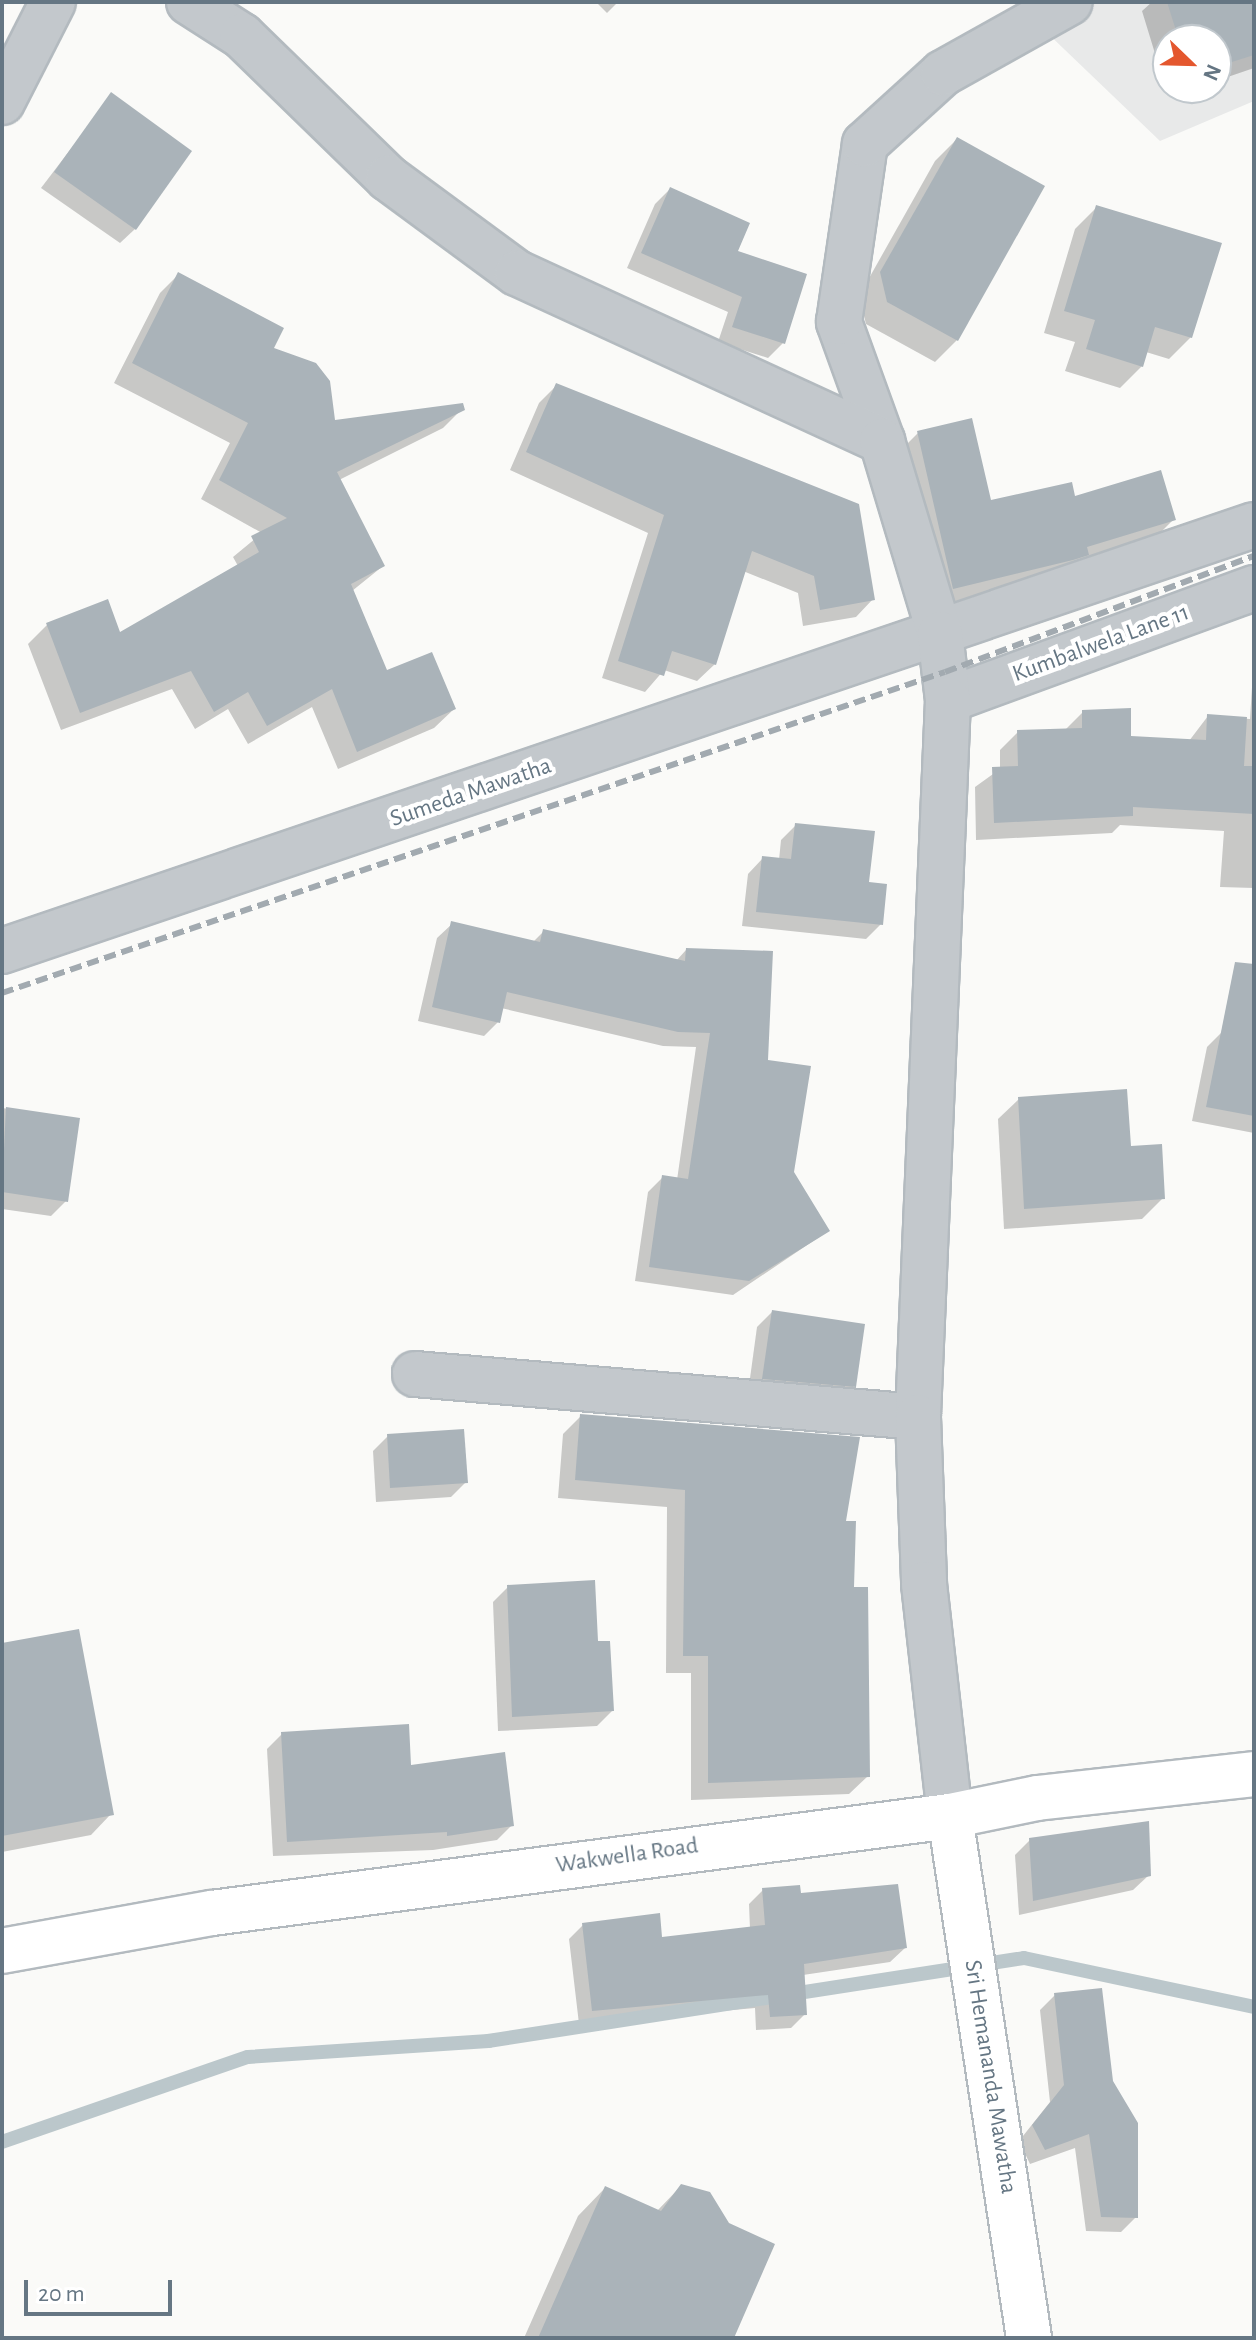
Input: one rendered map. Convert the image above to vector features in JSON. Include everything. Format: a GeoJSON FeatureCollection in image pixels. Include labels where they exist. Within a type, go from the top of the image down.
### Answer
{"type":"FeatureCollection","features":[{"type":"Feature","properties":{"kind":"main road","name":"Wakwella Road"},"geometry":{"type":"LineString","coordinates":[[2,1951],[212,1913],[950,1816],[1037,1798],[1254,1774]]}},
{"type":"Feature","properties":{"kind":"main road","name":"Sri Hemananda Mawatha"},"geometry":{"type":"LineString","coordinates":[[950,1816],[1029,2338]]}},
{"type":"Feature","properties":{"kind":"street"},"geometry":{"type":"LineString","coordinates":[[2,102],[53,2]]}},
{"type":"Feature","properties":{"kind":"street"},"geometry":{"type":"LineString","coordinates":[[189,2],[242,36],[388,178],[517,273],[882,441]]}},
{"type":"Feature","properties":{"kind":"street"},"geometry":{"type":"LineString","coordinates":[[950,1816],[924,1584],[918,1417],[948,700],[940,634],[882,441],[839,322],[865,144],[943,73],[1070,2]]}},
{"type":"Feature","properties":{"kind":"street","name":"Sumeda Mawatha"},"geometry":{"type":"LineString","coordinates":[[2,951],[1254,525]]}},
{"type":"Feature","properties":{"kind":"street","name":"Kumbalwela Lane 11"},"geometry":{"type":"LineString","coordinates":[[948,700],[1254,588]]}},
{"type":"Feature","properties":{"kind":"street"},"geometry":{"type":"LineString","coordinates":[[415,1374],[918,1417]]}},
{"type":"Feature","properties":{"kind":"shaded area"},"geometry":{"type":"Polygon","coordinates":[[[1015,2],[1254,2],[1254,101],[1160,141],[1015,2]]]}},
{"type":"Feature","properties":{"kind":"building"},"geometry":{"type":"Polygon","coordinates":[[[1167,2],[1254,2],[1254,55],[1232,62],[1232,24],[1174,24],[1167,2]]]}},
{"type":"Feature","properties":{"kind":"building"},"geometry":{"type":"Polygon","coordinates":[[[111,92],[192,151],[136,230],[54,172],[111,92]]]}},
{"type":"Feature","properties":{"kind":"building"},"geometry":{"type":"Polygon","coordinates":[[[957,137],[1045,186],[958,341],[887,302],[880,272],[957,137]]]}},
{"type":"Feature","properties":{"kind":"building"},"geometry":{"type":"Polygon","coordinates":[[[670,187],[750,223],[738,251],[807,274],[785,344],[732,327],[742,297],[641,253],[670,187]]]}},
{"type":"Feature","properties":{"kind":"building"},"geometry":{"type":"Polygon","coordinates":[[[1096,205],[1222,243],[1192,338],[1155,327],[1143,367],[1086,349],[1095,320],[1064,311],[1096,205]]]}},
{"type":"Feature","properties":{"kind":"building"},"geometry":{"type":"Polygon","coordinates":[[[178,272],[284,328],[274,348],[316,363],[330,381],[335,420],[463,403],[465,410],[337,472],[385,566],[351,584],[387,670],[432,652],[456,709],[357,752],[332,689],[267,726],[248,692],[214,712],[191,671],[80,713],[46,623],[108,599],[120,632],[259,552],[251,536],[287,518],[219,480],[248,423],[132,363],[178,272]]]}},
{"type":"Feature","properties":{"kind":"building"},"geometry":{"type":"Polygon","coordinates":[[[556,383],[859,504],[875,600],[820,610],[814,576],[752,551],[716,665],[672,651],[664,676],[618,661],[664,515],[526,452],[556,383]]]}},
{"type":"Feature","properties":{"kind":"building"},"geometry":{"type":"Polygon","coordinates":[[[972,418],[991,500],[1072,482],[1075,496],[1161,470],[1176,520],[1087,547],[1089,555],[1073,560],[953,589],[917,431],[972,418]]]}},
{"type":"Feature","properties":{"kind":"building"},"geometry":{"type":"Polygon","coordinates":[[[1131,708],[1131,736],[1206,740],[1207,714],[1247,717],[1244,766],[1254,766],[1254,814],[1133,807],[1133,816],[994,823],[992,767],[1018,766],[1017,730],[1082,728],[1082,710],[1131,708]]]}},
{"type":"Feature","properties":{"kind":"building"},"geometry":{"type":"Polygon","coordinates":[[[795,823],[875,831],[869,882],[887,884],[883,925],[756,912],[762,856],[791,859],[795,823]]]}},
{"type":"Feature","properties":{"kind":"building"},"geometry":{"type":"Polygon","coordinates":[[[451,921],[540,942],[543,929],[685,961],[686,948],[773,951],[768,1060],[811,1066],[794,1172],[830,1231],[749,1281],[649,1267],[662,1175],[688,1179],[710,1033],[678,1032],[507,992],[500,1023],[432,1007],[451,921]]]}},
{"type":"Feature","properties":{"kind":"building"},"geometry":{"type":"Polygon","coordinates":[[[1235,962],[1254,964],[1254,1116],[1206,1107],[1235,962]]]}},
{"type":"Feature","properties":{"kind":"building"},"geometry":{"type":"Polygon","coordinates":[[[1127,1089],[1131,1146],[1162,1144],[1165,1199],[1024,1209],[1018,1097],[1127,1089]]]}},
{"type":"Feature","properties":{"kind":"building"},"geometry":{"type":"Polygon","coordinates":[[[6,1107],[80,1118],[68,1202],[2,1192],[6,1107]]]}},
{"type":"Feature","properties":{"kind":"building"},"geometry":{"type":"Polygon","coordinates":[[[772,1310],[865,1324],[856,1387],[762,1379],[772,1310]]]}},
{"type":"Feature","properties":{"kind":"building"},"geometry":{"type":"Polygon","coordinates":[[[580,1414],[860,1437],[846,1521],[856,1521],[854,1587],[868,1587],[870,1777],[708,1783],[708,1656],[683,1656],[685,1490],[575,1480],[580,1414]]]}},
{"type":"Feature","properties":{"kind":"building"},"geometry":{"type":"Polygon","coordinates":[[[464,1429],[468,1483],[390,1488],[387,1434],[464,1429]]]}},
{"type":"Feature","properties":{"kind":"building"},"geometry":{"type":"Polygon","coordinates":[[[595,1580],[598,1641],[610,1641],[614,1711],[512,1717],[507,1585],[595,1580]]]}},
{"type":"Feature","properties":{"kind":"building"},"geometry":{"type":"Polygon","coordinates":[[[79,1629],[114,1815],[2,1836],[2,1643],[79,1629]]]}},
{"type":"Feature","properties":{"kind":"building"},"geometry":{"type":"Polygon","coordinates":[[[409,1724],[411,1765],[505,1752],[514,1826],[447,1836],[447,1832],[287,1842],[281,1732],[409,1724]]]}},
{"type":"Feature","properties":{"kind":"building"},"geometry":{"type":"Polygon","coordinates":[[[1149,1821],[1151,1876],[1033,1901],[1029,1838],[1149,1821]]]}},
{"type":"Feature","properties":{"kind":"building"},"geometry":{"type":"Polygon","coordinates":[[[898,1884],[907,1948],[804,1964],[807,2015],[770,2017],[768,1995],[592,2011],[582,1923],[660,1913],[662,1937],[765,1925],[762,1888],[800,1885],[801,1893],[898,1884]]]}},
{"type":"Feature","properties":{"kind":"building"},"geometry":{"type":"Polygon","coordinates":[[[1102,1988],[1113,2081],[1138,2123],[1138,2218],[1101,2217],[1089,2134],[1045,2150],[1032,2125],[1064,2085],[1054,1993],[1102,1988]]]}},
{"type":"Feature","properties":{"kind":"building"},"geometry":{"type":"Polygon","coordinates":[[[681,2184],[710,2192],[729,2223],[775,2244],[734,2338],[538,2338],[605,2186],[661,2211],[681,2184]]]}},
{"type":"Feature","properties":{"kind":"waterway"},"geometry":{"type":"LineString","coordinates":[[2,2142],[248,2057],[488,2041],[1024,1958],[1254,2007]]}},
{"type":"Feature","properties":{"kind":"railway"},"geometry":{"type":"LineString","coordinates":[[2,993],[945,672],[1254,556]]}}]}
